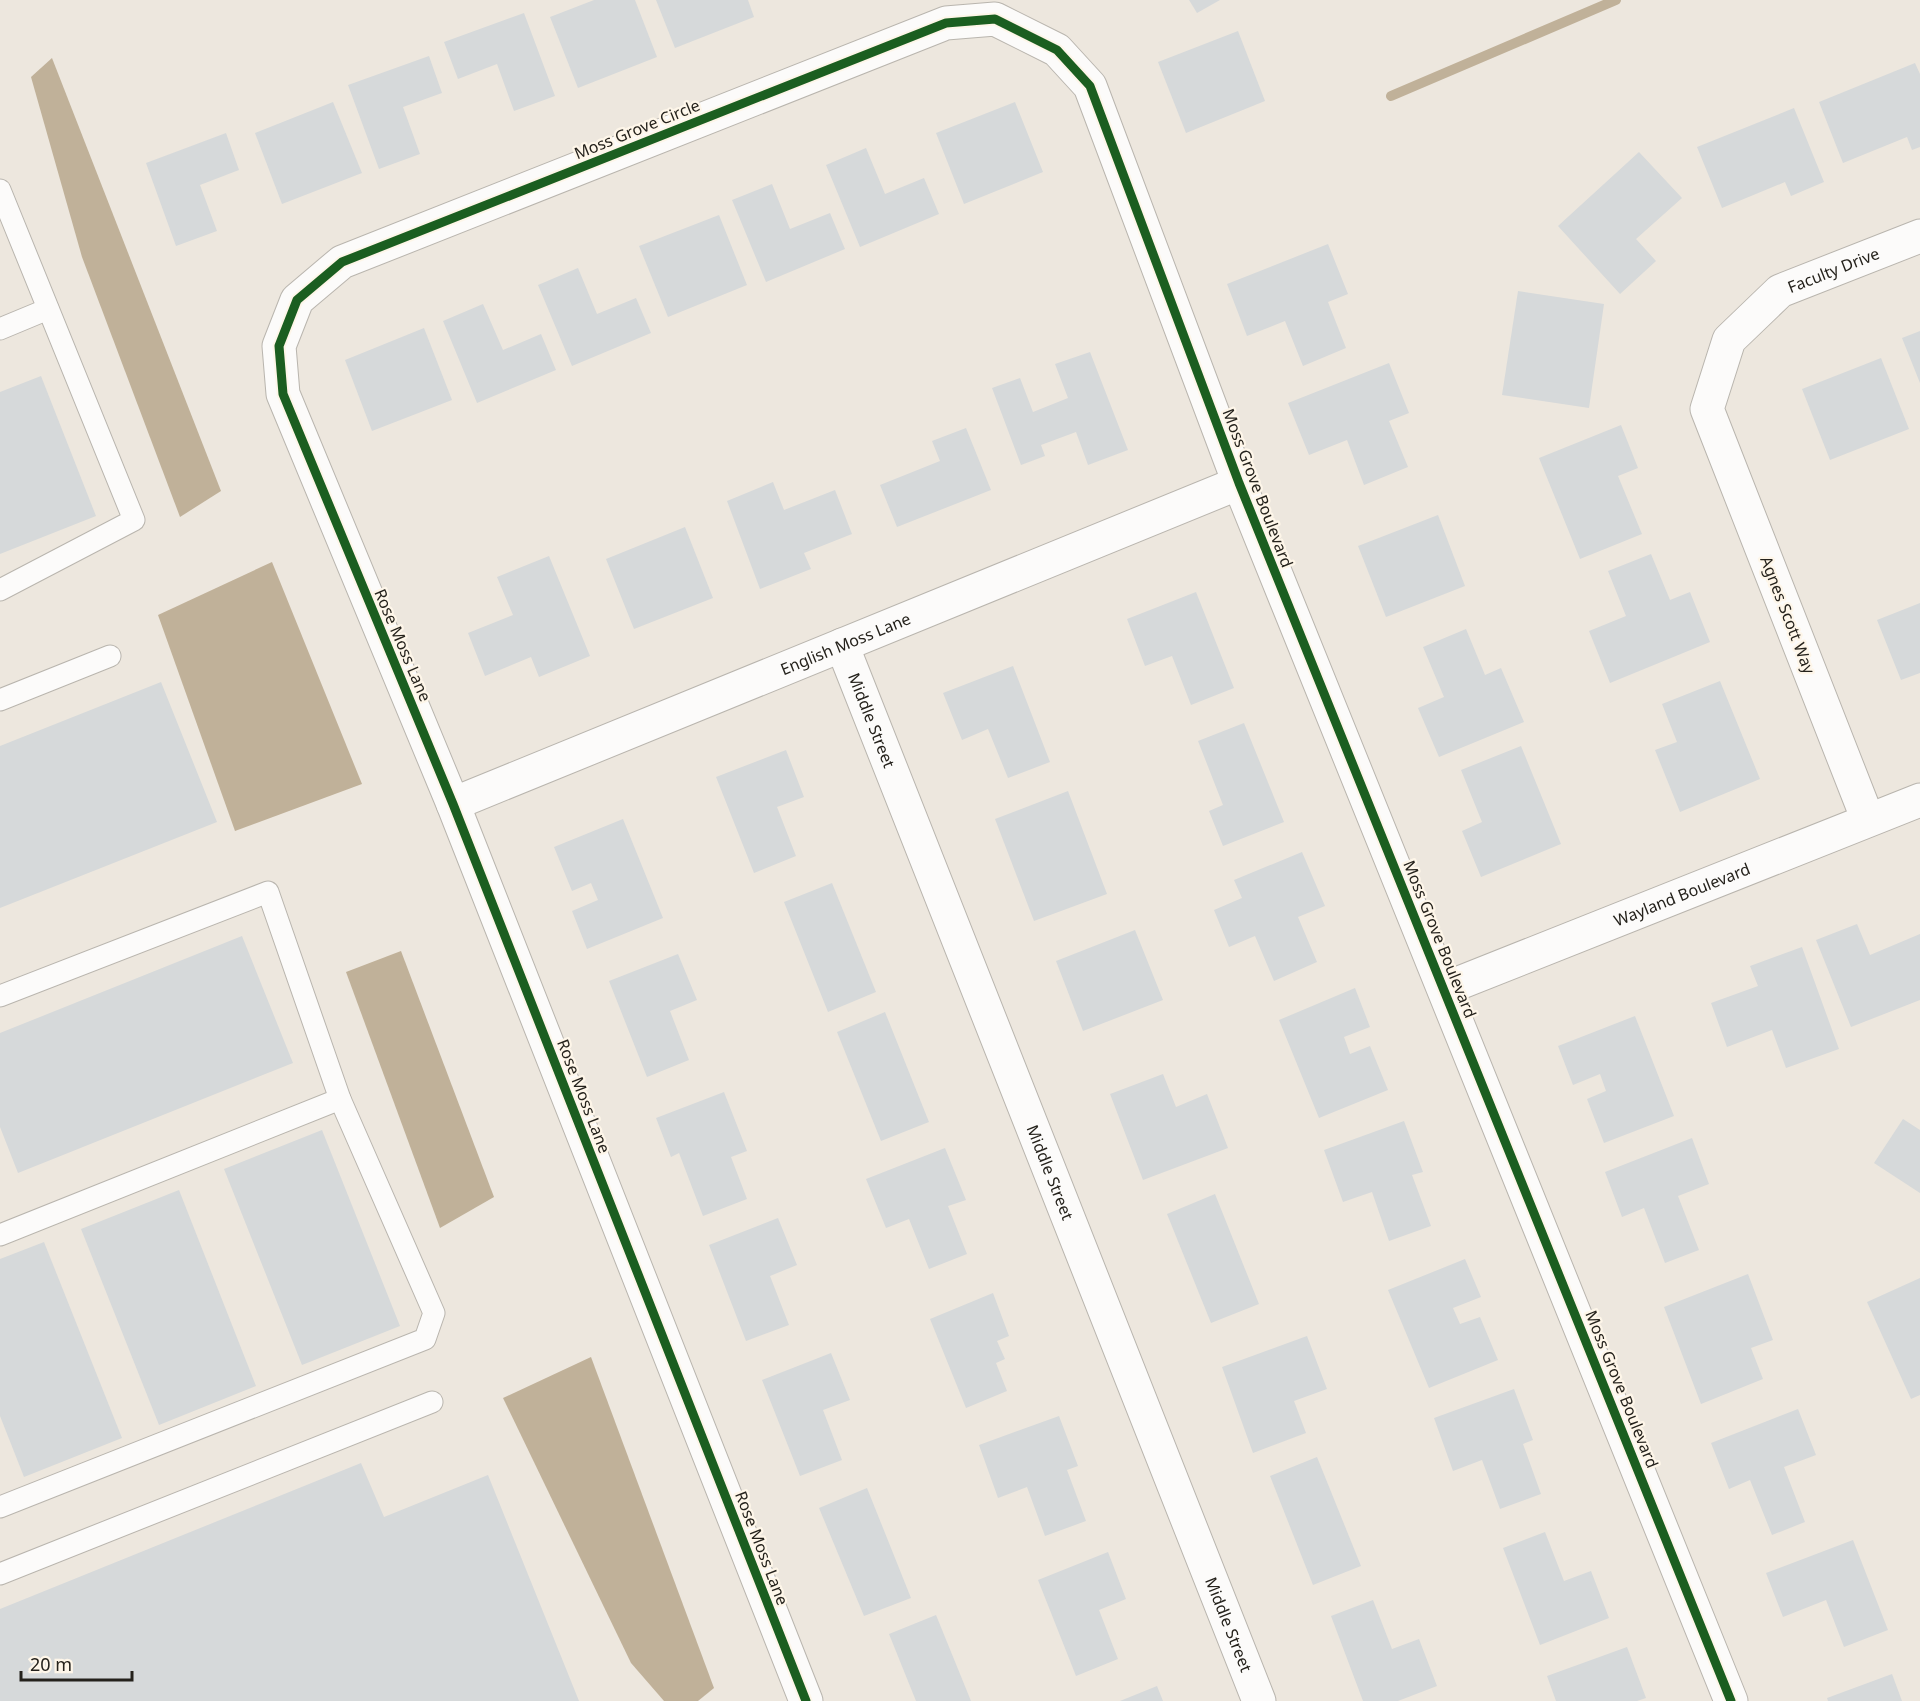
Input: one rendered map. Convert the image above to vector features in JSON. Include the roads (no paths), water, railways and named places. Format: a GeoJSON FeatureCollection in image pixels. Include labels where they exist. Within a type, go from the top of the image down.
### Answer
{"type":"FeatureCollection","features":[{"type":"Feature","properties":{"kind":"street","name":"Moss Grove Circle"},"geometry":{"type":"LineString","coordinates":[[328,504],[283,394],[279,346],[297,300],[342,262],[946,23],[995,19],[1057,50],[1090,86],[1128,185]]}},
{"type":"Feature","properties":{"kind":"street","name":"Moss Grove Boulevard"},"geometry":{"type":"LineString","coordinates":[[1128,185],[1239,483],[1731,1701]]}},
{"type":"Feature","properties":{"kind":"street","name":"Faculty Drive"},"geometry":{"type":"LineString","coordinates":[[1707,409],[1729,340],[1780,291],[1920,236]]}},
{"type":"Feature","properties":{"kind":"street","name":"Agnes Scott Way"},"geometry":{"type":"LineString","coordinates":[[1707,409],[1868,820]]}},
{"type":"Feature","properties":{"kind":"street","name":"English Moss Lane"},"geometry":{"type":"LineString","coordinates":[[453,804],[1239,483]]}},
{"type":"Feature","properties":{"kind":"street","name":"Rose Moss Lane"},"geometry":{"type":"LineString","coordinates":[[328,504],[453,804],[806,1701]]}},
{"type":"Feature","properties":{"kind":"street","name":"Middle Street"},"geometry":{"type":"LineString","coordinates":[[842,645],[1259,1701]]}},
{"type":"Feature","properties":{"kind":"street","name":"Wayland Boulevard"},"geometry":{"type":"LineString","coordinates":[[1444,989],[1920,800]]}},
{"type":"Feature","properties":{"kind":"lane"},"geometry":{"type":"LineString","coordinates":[[0,190],[134,520],[0,590]]}},
{"type":"Feature","properties":{"kind":"lane"},"geometry":{"type":"LineString","coordinates":[[0,329],[48,309]]}},
{"type":"Feature","properties":{"kind":"lane"},"geometry":{"type":"LineString","coordinates":[[0,700],[110,656]]}},
{"type":"Feature","properties":{"kind":"lane"},"geometry":{"type":"LineString","coordinates":[[0,996],[268,892],[340,1099],[434,1313],[425,1339],[0,1507]]}},
{"type":"Feature","properties":{"kind":"lane"},"geometry":{"type":"LineString","coordinates":[[0,1235],[340,1099]]}},
{"type":"Feature","properties":{"kind":"lane"},"geometry":{"type":"LineString","coordinates":[[0,1574],[432,1402]]}},
{"type":"Feature","properties":{"kind":"waterway"},"geometry":{"type":"LineString","coordinates":[[1391,96],[1616,0]]}}]}
